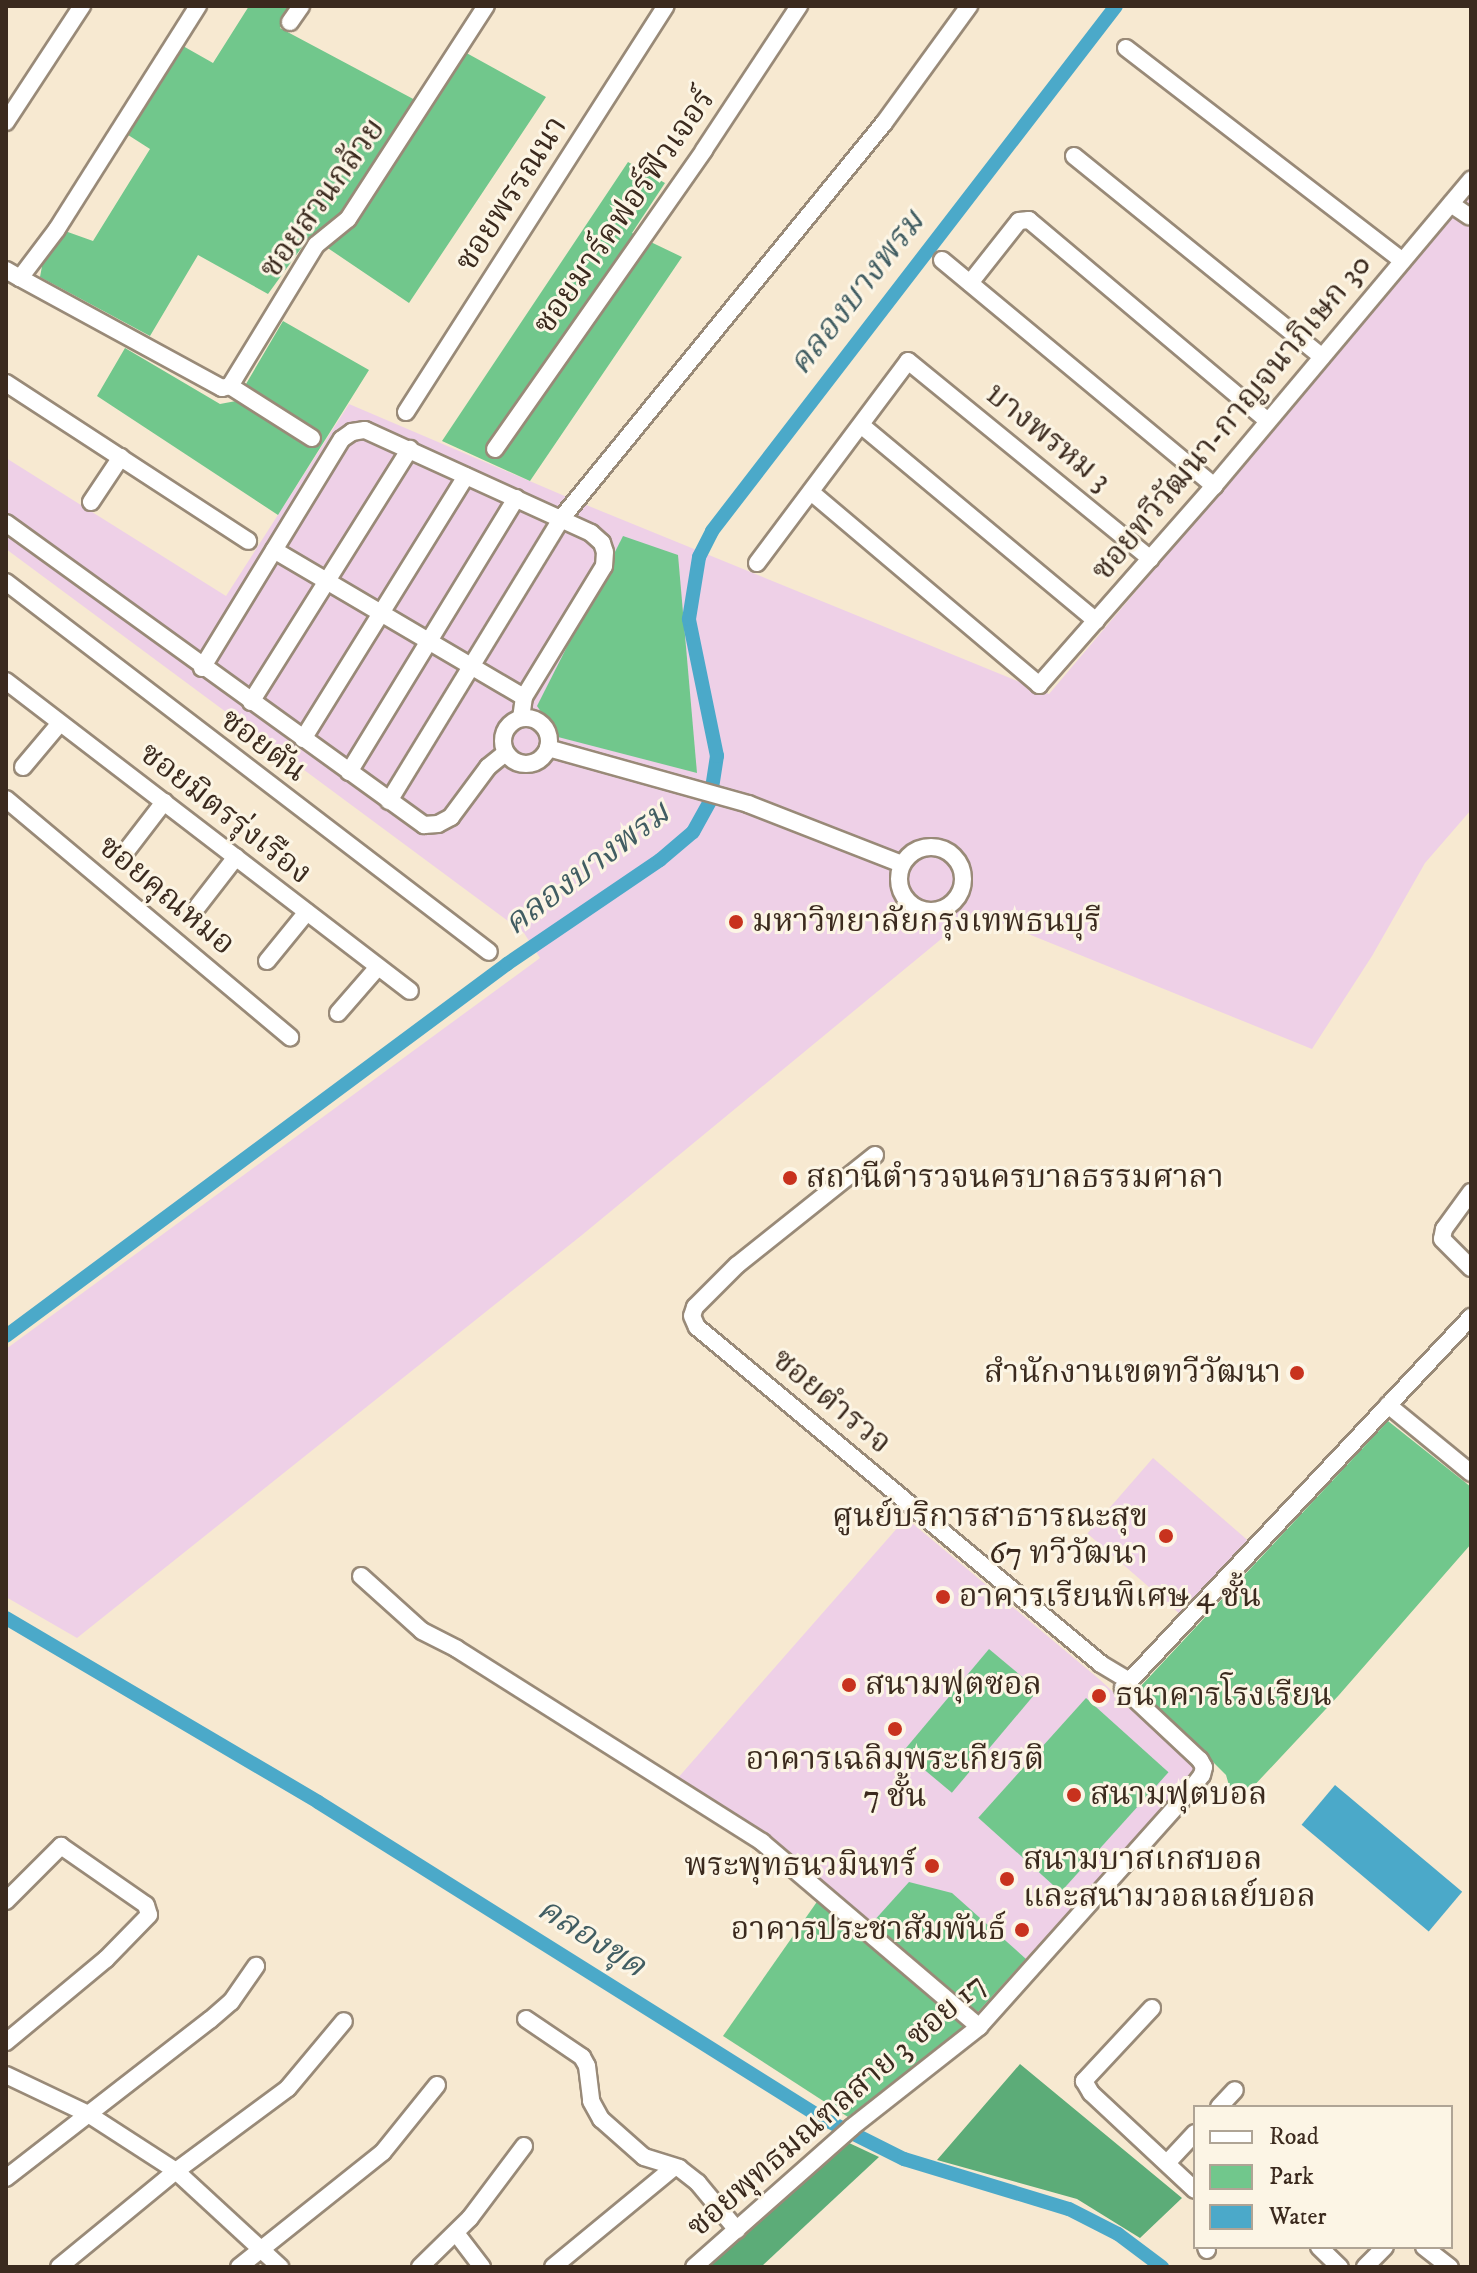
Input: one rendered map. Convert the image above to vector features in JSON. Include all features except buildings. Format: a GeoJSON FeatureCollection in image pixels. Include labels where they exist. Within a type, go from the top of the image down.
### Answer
{"type":"FeatureCollection","features":[{"type":"Feature","properties":{"kind":"street"},"geometry":{"type":"LineString","coordinates":[[6,122],[82,6]]}},
{"type":"Feature","properties":{"kind":"street"},"geometry":{"type":"LineString","coordinates":[[198,6],[57,229],[13,274],[222,388],[230,386],[312,438]]}},
{"type":"Feature","properties":{"kind":"street"},"geometry":{"type":"LineString","coordinates":[[290,22],[301,6]]}},
{"type":"Feature","properties":{"kind":"street","name":"ซอยสวนกล้วย"},"geometry":{"type":"LineString","coordinates":[[230,386],[316,245],[348,219],[486,6]]}},
{"type":"Feature","properties":{"kind":"street","name":"ซอยพรรณนา"},"geometry":{"type":"LineString","coordinates":[[406,412],[666,6]]}},
{"type":"Feature","properties":{"kind":"street","name":"ซอยมาร์คฟอร์ฟิวเจอร์"},"geometry":{"type":"LineString","coordinates":[[495,449],[799,6]]}},
{"type":"Feature","properties":{"kind":"street"},"geometry":{"type":"LineString","coordinates":[[389,801],[561,519],[884,123],[969,6]]}},
{"type":"Feature","properties":{"kind":"street"},"geometry":{"type":"LineString","coordinates":[[1126,48],[1403,261]]}},
{"type":"Feature","properties":{"kind":"street"},"geometry":{"type":"LineString","coordinates":[[1074,156],[1322,357]]}},
{"type":"Feature","properties":{"kind":"street","name":"ซอยทวีวัฒนา-กาญจนาภิเษก 30"},"geometry":{"type":"LineString","coordinates":[[811,492],[1039,685],[1045,682],[1214,486],[1471,180]]}},
{"type":"Feature","properties":{"kind":"street"},"geometry":{"type":"LineString","coordinates":[[1451,204],[1469,216]]}},
{"type":"Feature","properties":{"kind":"street"},"geometry":{"type":"LineString","coordinates":[[970,283],[1019,221],[1029,220],[1268,421]]}},
{"type":"Feature","properties":{"kind":"street"},"geometry":{"type":"LineString","coordinates":[[942,260],[1214,486]]}},
{"type":"Feature","properties":{"kind":"street","name":"บางพรหม 3"},"geometry":{"type":"LineString","coordinates":[[861,425],[908,361],[1151,559]]}},
{"type":"Feature","properties":{"kind":"street"},"geometry":{"type":"LineString","coordinates":[[6,383],[248,541]]}},
{"type":"Feature","properties":{"kind":"street"},"geometry":{"type":"LineString","coordinates":[[757,563],[861,425],[1096,621]]}},
{"type":"Feature","properties":{"kind":"street"},"geometry":{"type":"LineString","coordinates":[[202,668],[344,436],[365,430],[561,519],[599,539],[604,547],[605,561],[524,697],[521,718],[504,733],[505,753],[512,761],[527,765],[541,759],[548,748],[549,738],[542,724],[521,718]]}},
{"type":"Feature","properties":{"kind":"street"},"geometry":{"type":"LineString","coordinates":[[251,702],[410,449]]}},
{"type":"Feature","properties":{"kind":"street"},"geometry":{"type":"LineString","coordinates":[[91,502],[121,457]]}},
{"type":"Feature","properties":{"kind":"street"},"geometry":{"type":"LineString","coordinates":[[303,739],[466,476]]}},
{"type":"Feature","properties":{"kind":"street"},"geometry":{"type":"LineString","coordinates":[[349,772],[516,498]]}},
{"type":"Feature","properties":{"kind":"street"},"geometry":{"type":"LineString","coordinates":[[6,523],[202,668],[424,825],[443,823],[488,767],[505,753]]}},
{"type":"Feature","properties":{"kind":"street"},"geometry":{"type":"LineString","coordinates":[[274,550],[524,697]]}},
{"type":"Feature","properties":{"kind":"street","name":"ซอยตัน"},"geometry":{"type":"LineString","coordinates":[[6,582],[489,952]]}},
{"type":"Feature","properties":{"kind":"street","name":"ซอยมิตรรุ่งเรือง"},"geometry":{"type":"LineString","coordinates":[[6,681],[410,991]]}},
{"type":"Feature","properties":{"kind":"street"},"geometry":{"type":"LineString","coordinates":[[23,767],[60,723]]}},
{"type":"Feature","properties":{"kind":"street"},"geometry":{"type":"LineString","coordinates":[[548,748],[748,804],[902,864]]}},
{"type":"Feature","properties":{"kind":"street","name":"ซอยคุณหมอ"},"geometry":{"type":"LineString","coordinates":[[6,799],[290,1037]]}},
{"type":"Feature","properties":{"kind":"street"},"geometry":{"type":"LineString","coordinates":[[124,854],[164,802]]}},
{"type":"Feature","properties":{"kind":"street"},"geometry":{"type":"LineString","coordinates":[[919,849],[945,849],[957,860],[963,873],[959,895],[944,909],[932,911],[916,907],[901,891],[899,880],[902,864],[919,849]]}},
{"type":"Feature","properties":{"kind":"street"},"geometry":{"type":"LineString","coordinates":[[198,906],[236,857]]}},
{"type":"Feature","properties":{"kind":"street"},"geometry":{"type":"LineString","coordinates":[[267,961],[307,912]]}},
{"type":"Feature","properties":{"kind":"street"},"geometry":{"type":"LineString","coordinates":[[338,1013],[378,967]]}},
{"type":"Feature","properties":{"kind":"street","name":"ซอยตำรวจ"},"geometry":{"type":"LineString","coordinates":[[875,1155],[737,1265],[695,1307],[692,1316],[697,1327],[1101,1664],[1129,1681]]}},
{"type":"Feature","properties":{"kind":"street"},"geometry":{"type":"LineString","coordinates":[[1471,1192],[1444,1229],[1442,1239],[1471,1268]]}},
{"type":"Feature","properties":{"kind":"street"},"geometry":{"type":"LineString","coordinates":[[1129,1681],[1471,1317]]}},
{"type":"Feature","properties":{"kind":"street"},"geometry":{"type":"LineString","coordinates":[[1388,1405],[1471,1473]]}},
{"type":"Feature","properties":{"kind":"street"},"geometry":{"type":"LineString","coordinates":[[361,1576],[422,1631],[457,1649],[762,1842],[979,2027]]}},
{"type":"Feature","properties":{"kind":"street","name":"ซอยพุทธมณฑลสาย 3 ซอย 17"},"geometry":{"type":"LineString","coordinates":[[694,2267],[852,2127],[979,2027],[1202,1775],[1204,1767],[1193,1752],[1123,1688],[1129,1681]]}},
{"type":"Feature","properties":{"kind":"street"},"geometry":{"type":"LineString","coordinates":[[6,1901],[61,1846],[146,1905],[149,1915],[106,1959],[6,2042]]}},
{"type":"Feature","properties":{"kind":"street"},"geometry":{"type":"LineString","coordinates":[[6,2178],[210,2020],[231,2002],[256,1966]]}},
{"type":"Feature","properties":{"kind":"street"},"geometry":{"type":"LineString","coordinates":[[1152,2008],[1084,2081],[1091,2093],[1193,2188]]}},
{"type":"Feature","properties":{"kind":"street"},"geometry":{"type":"LineString","coordinates":[[526,2019],[582,2057],[587,2066],[591,2101],[601,2119],[644,2157],[679,2168],[698,2183],[737,2230]]}},
{"type":"Feature","properties":{"kind":"street"},"geometry":{"type":"LineString","coordinates":[[59,2267],[176,2171],[288,2088],[344,2021]]}},
{"type":"Feature","properties":{"kind":"street"},"geometry":{"type":"LineString","coordinates":[[6,2075],[88,2114],[176,2171],[263,2248],[280,2267]]}},
{"type":"Feature","properties":{"kind":"street"},"geometry":{"type":"LineString","coordinates":[[239,2267],[354,2179],[383,2152],[437,2085]]}},
{"type":"Feature","properties":{"kind":"street"},"geometry":{"type":"LineString","coordinates":[[1221,2105],[1235,2090]]}},
{"type":"Feature","properties":{"kind":"street"},"geometry":{"type":"LineString","coordinates":[[1167,2163],[1193,2135]]}},
{"type":"Feature","properties":{"kind":"street"},"geometry":{"type":"LineString","coordinates":[[420,2267],[456,2233],[524,2146]]}},
{"type":"Feature","properties":{"kind":"street"},"geometry":{"type":"LineString","coordinates":[[553,2267],[673,2168]]}},
{"type":"Feature","properties":{"kind":"street"},"geometry":{"type":"LineString","coordinates":[[456,2233],[482,2267]]}},
{"type":"Feature","properties":{"kind":"street"},"geometry":{"type":"LineString","coordinates":[[1321,2249],[1340,2267]]}},
{"type":"Feature","properties":{"kind":"street"},"geometry":{"type":"LineString","coordinates":[[1352,2267],[1364,2267],[1383,2249]]}},
{"type":"Feature","properties":{"kind":"street"},"geometry":{"type":"LineString","coordinates":[[1427,2249],[1450,2267]]}},
{"type":"Feature","properties":{"kind":"shaded area","name":"มหาวิทยาลัยกรุงเทพธนบุรี"},"geometry":{"type":"Polygon","coordinates":[[[1471,195],[1471,810],[1425,863],[1372,956],[1312,1049],[974,912],[582,1235],[77,1638],[6,1597],[6,1349],[540,958],[524,933],[6,549],[6,458],[226,596],[349,404],[574,500],[1049,694],[1471,195]]]}},
{"type":"Feature","properties":{"kind":"shaded area","name":"ศูนย์บริการสาธารณะสุข 67 ทวีวัฒนา"},"geometry":{"type":"Polygon","coordinates":[[[1153,1458],[1247,1540],[1182,1615],[1087,1533],[1153,1458]]]}},
{"type":"Feature","properties":{"kind":"shaded area"},"geometry":{"type":"Polygon","coordinates":[[[906,1518],[1099,1679],[1197,1768],[978,2012],[772,1839],[677,1779],[906,1518]]]}},
{"type":"Feature","properties":{"kind":"green space"},"geometry":{"type":"Polygon","coordinates":[[[249,6],[293,6],[280,28],[417,101],[452,45],[546,97],[409,303],[310,236],[268,294],[198,255],[150,336],[40,277],[45,250],[65,231],[93,241],[150,149],[125,133],[183,46],[213,63],[249,6]]]}},
{"type":"Feature","properties":{"kind":"green space"},"geometry":{"type":"Polygon","coordinates":[[[628,162],[665,183],[632,233],[682,257],[530,481],[442,441],[628,162]]]}},
{"type":"Feature","properties":{"kind":"green space"},"geometry":{"type":"Polygon","coordinates":[[[283,321],[369,370],[278,515],[97,396],[125,348],[220,404],[236,401],[283,321]]]}},
{"type":"Feature","properties":{"kind":"green space"},"geometry":{"type":"Polygon","coordinates":[[[623,536],[678,555],[697,773],[558,737],[537,706],[623,536]]]}},
{"type":"Feature","properties":{"kind":"green space"},"geometry":{"type":"Polygon","coordinates":[[[1388,1421],[1471,1487],[1471,1544],[1339,1695],[1235,1806],[1226,1775],[1139,1688],[1388,1421]]]}},
{"type":"Feature","properties":{"kind":"green space"},"geometry":{"type":"Polygon","coordinates":[[[989,1649],[1038,1690],[952,1793],[903,1752],[989,1649]]]}},
{"type":"Feature","properties":{"kind":"green space","name":"สนามฟุตบอล"},"geometry":{"type":"Polygon","coordinates":[[[1086,1698],[1168,1772],[1061,1892],[978,1818],[1086,1698]]]}},
{"type":"Feature","properties":{"kind":"green space"},"geometry":{"type":"Polygon","coordinates":[[[909,1882],[952,1893],[1026,1959],[978,2012],[872,1923],[909,1882]]]}},
{"type":"Feature","properties":{"kind":"green space"},"geometry":{"type":"Polygon","coordinates":[[[821,1896],[967,2025],[848,2117],[723,2036],[821,1896]]]}},
{"type":"Feature","properties":{"kind":"green space"},"geometry":{"type":"Polygon","coordinates":[[[1020,2064],[1182,2198],[1140,2238],[1077,2199],[937,2160],[1020,2064]]]}},
{"type":"Feature","properties":{"kind":"green space"},"geometry":{"type":"Polygon","coordinates":[[[847,2142],[879,2157],[761,2267],[705,2267],[847,2142]]]}},
{"type":"Feature","properties":{"kind":"water"},"geometry":{"type":"Polygon","coordinates":[[[1335,1785],[1462,1892],[1429,1932],[1302,1825],[1335,1785]]]}},
{"type":"Feature","properties":{"kind":"waterway","name":"คลองบางพรม"},"geometry":{"type":"LineString","coordinates":[[6,1336],[507,964],[660,860],[693,832],[710,801],[717,756],[689,619],[699,557],[712,531],[1116,6]]}},
{"type":"Feature","properties":{"kind":"waterway","name":"คลองขุด"},"geometry":{"type":"LineString","coordinates":[[6,1618],[318,1802],[822,2118],[904,2159],[1069,2209],[1118,2234],[1162,2267]]}},
{"type":"Feature","properties":{"kind":"place","name":"มหาวิทยาลัยกรุงเทพธนบุรี"},"geometry":{"type":"Point","coordinates":[736,922]}},
{"type":"Feature","properties":{"kind":"place","name":"สถานีตำรวจนครบาลธรรมศาลา"},"geometry":{"type":"Point","coordinates":[790,1178]}},
{"type":"Feature","properties":{"kind":"place","name":"สำนักงานเขตทวีวัฒนา"},"geometry":{"type":"Point","coordinates":[1297,1373]}},
{"type":"Feature","properties":{"kind":"place","name":"ศูนย์บริการสาธารณะสุข 67 ทวีวัฒนา"},"geometry":{"type":"Point","coordinates":[1166,1536]}},
{"type":"Feature","properties":{"kind":"place","name":"อาคารเรียนพิเศษ 4 ชั้น"},"geometry":{"type":"Point","coordinates":[943,1597]}},
{"type":"Feature","properties":{"kind":"place","name":"สนามฟุตซอล"},"geometry":{"type":"Point","coordinates":[849,1685]}},
{"type":"Feature","properties":{"kind":"place","name":"ธนาคารโรงเรียน"},"geometry":{"type":"Point","coordinates":[1099,1696]}},
{"type":"Feature","properties":{"kind":"place","name":"อาคารเฉลิมพระเกียรติ 7 ชั้น"},"geometry":{"type":"Point","coordinates":[895,1729]}},
{"type":"Feature","properties":{"kind":"place","name":"สนามฟุตบอล"},"geometry":{"type":"Point","coordinates":[1074,1795]}},
{"type":"Feature","properties":{"kind":"place","name":"พระพุทธนวมินทร์"},"geometry":{"type":"Point","coordinates":[932,1866]}},
{"type":"Feature","properties":{"kind":"place","name":"สนามบาสเกสบอล และสนามวอลเลย์บอล"},"geometry":{"type":"Point","coordinates":[1007,1879]}},
{"type":"Feature","properties":{"kind":"place","name":"อาคารประชาสัมพันธ์"},"geometry":{"type":"Point","coordinates":[1022,1930]}}]}
